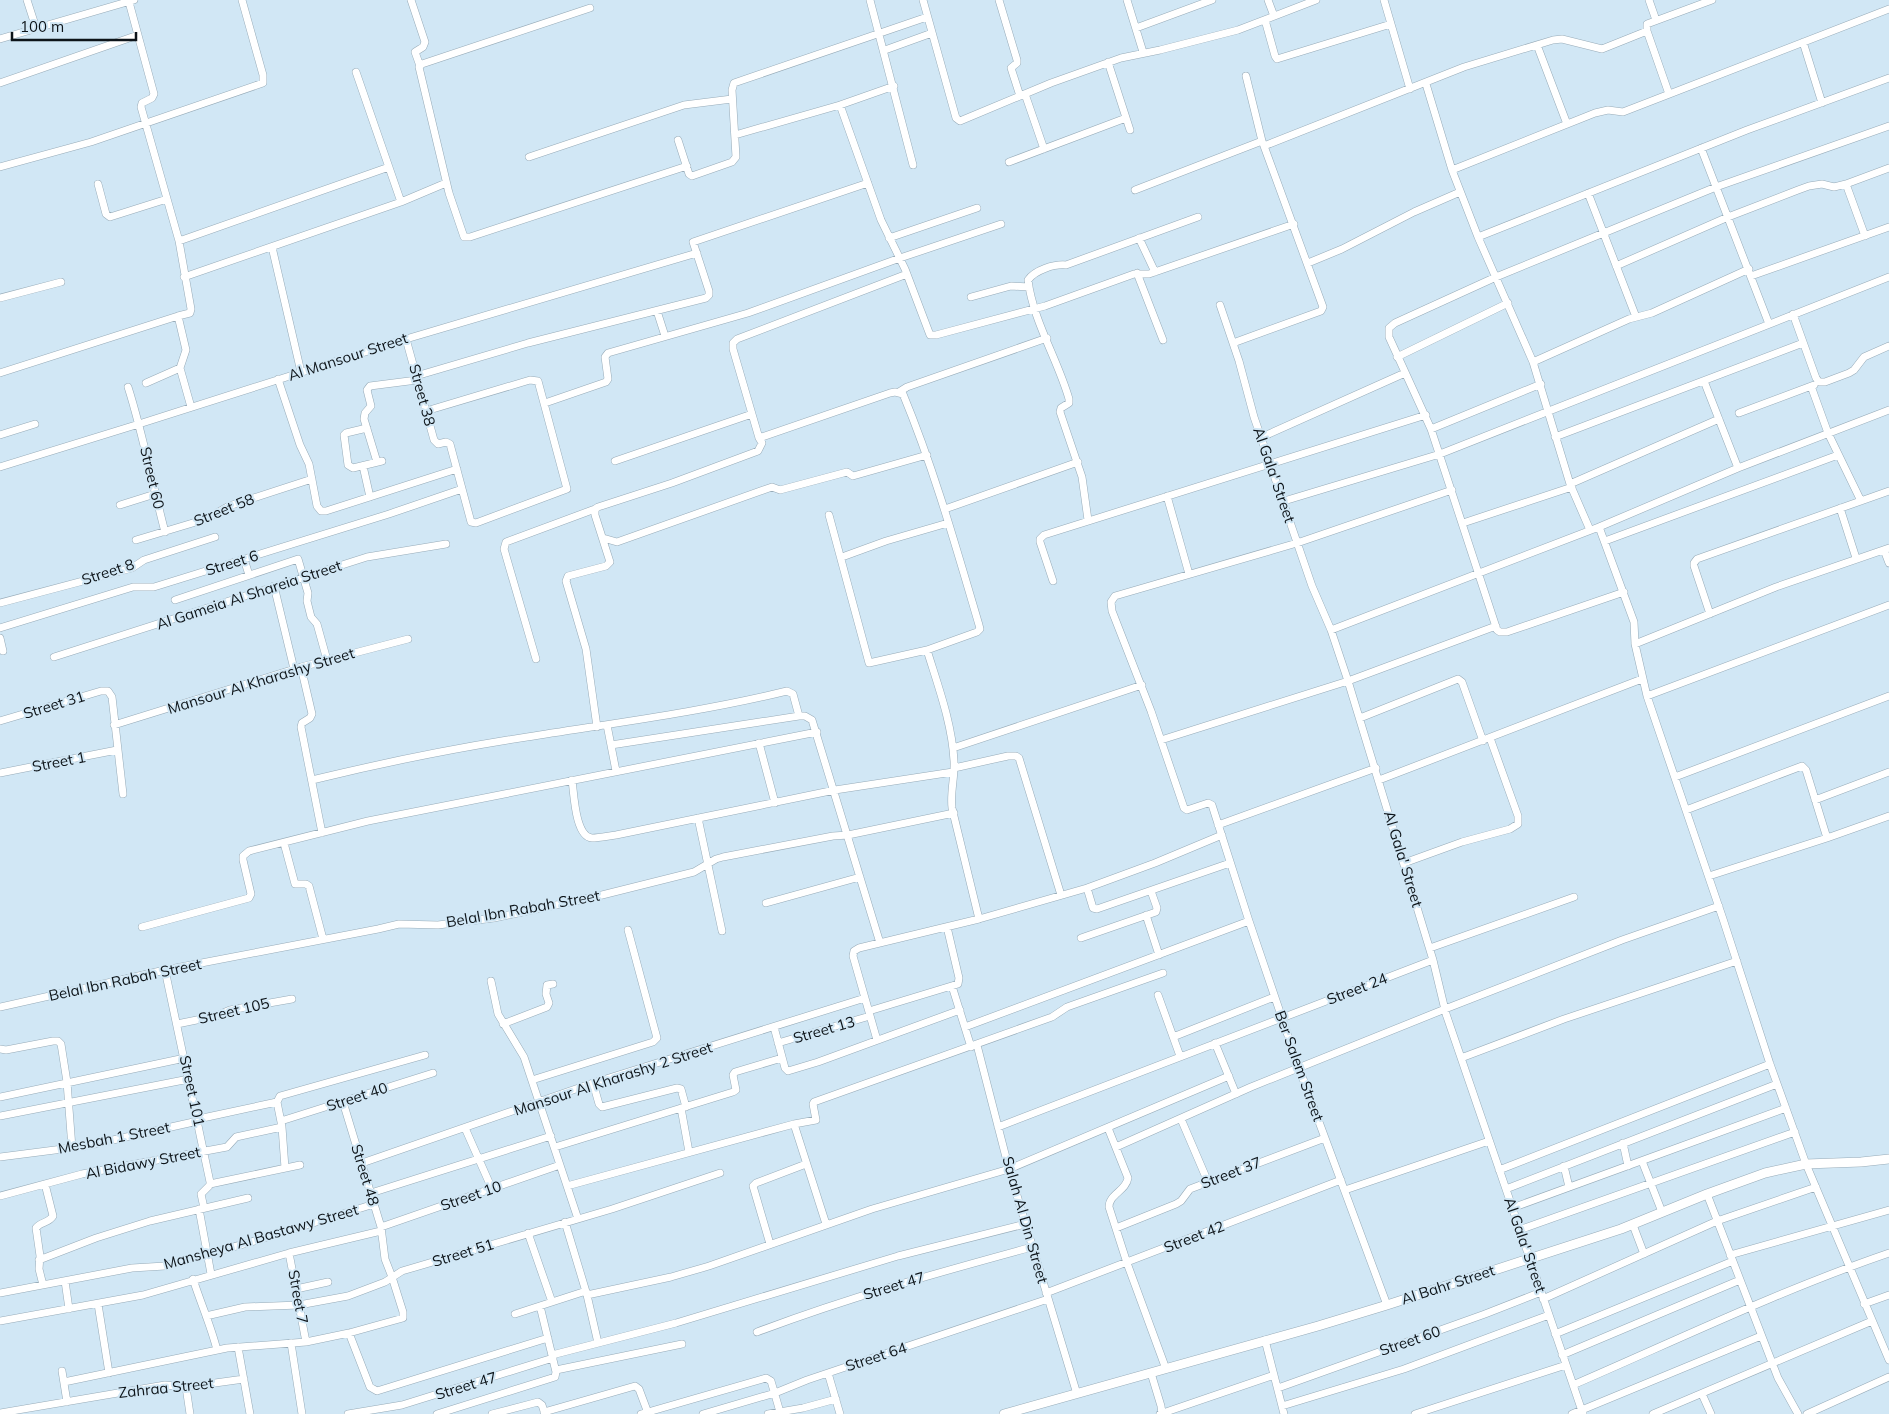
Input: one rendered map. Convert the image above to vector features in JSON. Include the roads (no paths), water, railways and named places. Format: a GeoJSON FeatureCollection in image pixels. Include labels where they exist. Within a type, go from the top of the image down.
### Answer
{"type":"FeatureCollection","features":[{"type":"Feature","properties":{"kind":"street"},"geometry":{"type":"LineString","coordinates":[[27,0],[36,28]]}},
{"type":"Feature","properties":{"kind":"street"},"geometry":{"type":"LineString","coordinates":[[0,167],[91,142],[263,84],[264,75],[242,0]]}},
{"type":"Feature","properties":{"kind":"street"},"geometry":{"type":"LineString","coordinates":[[410,0],[425,42],[423,47],[415,52],[420,66],[419,73],[428,102],[446,183],[464,235],[468,238],[687,166]]}},
{"type":"Feature","properties":{"kind":"street"},"geometry":{"type":"LineString","coordinates":[[870,0],[885,50],[913,165]]}},
{"type":"Feature","properties":{"kind":"street"},"geometry":{"type":"LineString","coordinates":[[923,0],[958,120],[1108,62],[1143,52],[1160,50],[1221,35],[1316,0]]}},
{"type":"Feature","properties":{"kind":"street"},"geometry":{"type":"LineString","coordinates":[[999,0],[1017,60],[1017,63],[1011,68],[1044,149]]}},
{"type":"Feature","properties":{"kind":"street"},"geometry":{"type":"LineString","coordinates":[[1127,0],[1143,52]]}},
{"type":"Feature","properties":{"kind":"street"},"geometry":{"type":"LineString","coordinates":[[1136,28],[1212,0]]}},
{"type":"Feature","properties":{"kind":"street"},"geometry":{"type":"LineString","coordinates":[[1268,0],[1274,16]]}},
{"type":"Feature","properties":{"kind":"street"},"geometry":{"type":"LineString","coordinates":[[1384,0],[1410,89]]}},
{"type":"Feature","properties":{"kind":"street"},"geometry":{"type":"LineString","coordinates":[[1649,0],[1656,20]]}},
{"type":"Feature","properties":{"kind":"street"},"geometry":{"type":"LineString","coordinates":[[1669,94],[1647,31],[1647,24],[1712,0]]}},
{"type":"Feature","properties":{"kind":"street"},"geometry":{"type":"LineString","coordinates":[[0,39],[131,1],[154,94],[152,98],[141,104],[180,241],[184,277],[191,311],[190,313],[0,373]]}},
{"type":"Feature","properties":{"kind":"street"},"geometry":{"type":"LineString","coordinates":[[420,66],[590,8]]}},
{"type":"Feature","properties":{"kind":"street"},"geometry":{"type":"LineString","coordinates":[[1452,170],[1601,111],[1623,112],[1889,9]]}},
{"type":"Feature","properties":{"kind":"street"},"geometry":{"type":"LineString","coordinates":[[678,140],[689,174],[694,176],[734,161],[736,157],[732,87],[734,83],[927,18]]}},
{"type":"Feature","properties":{"kind":"street"},"geometry":{"type":"LineString","coordinates":[[1265,20],[1274,56],[1277,59],[1391,24]]}},
{"type":"Feature","properties":{"kind":"street"},"geometry":{"type":"LineString","coordinates":[[1135,190],[1426,84],[1464,67],[1562,39],[1602,49],[1647,31]]}},
{"type":"Feature","properties":{"kind":"street"},"geometry":{"type":"LineString","coordinates":[[885,50],[932,33]]}},
{"type":"Feature","properties":{"kind":"street"},"geometry":{"type":"LineString","coordinates":[[0,83],[138,35]]}},
{"type":"Feature","properties":{"kind":"street"},"geometry":{"type":"LineString","coordinates":[[1802,42],[1822,103]]}},
{"type":"Feature","properties":{"kind":"street"},"geometry":{"type":"LineString","coordinates":[[1537,45],[1567,124]]}},
{"type":"Feature","properties":{"kind":"street"},"geometry":{"type":"LineString","coordinates":[[1108,62],[1130,130]]}},
{"type":"Feature","properties":{"kind":"street"},"geometry":{"type":"LineString","coordinates":[[356,72],[401,202]]}},
{"type":"Feature","properties":{"kind":"street"},"geometry":{"type":"LineString","coordinates":[[1233,343],[1321,311],[1323,304],[1263,144],[1246,76]]}},
{"type":"Feature","properties":{"kind":"street"},"geometry":{"type":"LineString","coordinates":[[1478,238],[1701,148],[1889,78]]}},
{"type":"Feature","properties":{"kind":"street"},"geometry":{"type":"LineString","coordinates":[[1426,84],[1460,192],[1478,238],[1533,362],[1550,411],[1555,437],[1571,485],[1590,530]]}},
{"type":"Feature","properties":{"kind":"street"},"geometry":{"type":"LineString","coordinates":[[735,135],[894,86]]}},
{"type":"Feature","properties":{"kind":"street"},"geometry":{"type":"LineString","coordinates":[[529,157],[684,106],[732,99]]}},
{"type":"Feature","properties":{"kind":"street"},"geometry":{"type":"LineString","coordinates":[[840,104],[889,238],[907,274],[930,335],[1035,308],[1137,273],[1149,274],[1294,224]]}},
{"type":"Feature","properties":{"kind":"street"},"geometry":{"type":"LineString","coordinates":[[1009,162],[1126,118]]}},
{"type":"Feature","properties":{"kind":"street"},"geometry":{"type":"LineString","coordinates":[[1624,592],[1507,632],[1500,632],[1496,626],[1426,415],[1397,357],[1388,332],[1392,325],[1496,277],[1716,187],[1889,126]]}},
{"type":"Feature","properties":{"kind":"street"},"geometry":{"type":"LineString","coordinates":[[1701,148],[1769,324]]}},
{"type":"Feature","properties":{"kind":"street"},"geometry":{"type":"LineString","coordinates":[[180,241],[388,167]]}},
{"type":"Feature","properties":{"kind":"street"},"geometry":{"type":"LineString","coordinates":[[1616,266],[1728,217],[1810,186],[1846,184],[1889,168]]}},
{"type":"Feature","properties":{"kind":"street"},"geometry":{"type":"LineString","coordinates":[[184,277],[401,202],[446,183]]}},
{"type":"Feature","properties":{"kind":"street"},"geometry":{"type":"LineString","coordinates":[[367,428],[346,433],[343,436],[348,465],[354,468],[380,461],[364,416],[370,406],[367,393],[368,388],[417,378],[528,344],[706,298],[709,295],[709,291],[694,242],[868,183]]}},
{"type":"Feature","properties":{"kind":"street"},"geometry":{"type":"LineString","coordinates":[[98,184],[106,214],[110,218],[167,199]]}},
{"type":"Feature","properties":{"kind":"street"},"geometry":{"type":"LineString","coordinates":[[1846,184],[1865,236]]}},
{"type":"Feature","properties":{"kind":"street"},"geometry":{"type":"LineString","coordinates":[[1308,263],[1342,249],[1414,212],[1460,192]]}},
{"type":"Feature","properties":{"kind":"street"},"geometry":{"type":"LineString","coordinates":[[1588,193],[1636,317]]}},
{"type":"Feature","properties":{"kind":"street"},"geometry":{"type":"LineString","coordinates":[[889,238],[977,208]]}},
{"type":"Feature","properties":{"kind":"street"},"geometry":{"type":"LineString","coordinates":[[1088,520],[1082,477],[1060,412],[1061,408],[1069,403],[1069,400],[1035,308],[1028,280],[1032,275],[1057,264],[1066,265],[1198,217]]}},
{"type":"Feature","properties":{"kind":"street"},"geometry":{"type":"LineString","coordinates":[[426,411],[533,380],[539,382],[545,403],[608,381],[605,358],[608,353],[748,313],[1001,224]]}},
{"type":"Feature","properties":{"kind":"street"},"geometry":{"type":"LineString","coordinates":[[1533,362],[1636,317],[1659,310],[1750,272],[1889,227]]}},
{"type":"Feature","properties":{"kind":"street"},"geometry":{"type":"LineString","coordinates":[[1139,238],[1154,272]]}},
{"type":"Feature","properties":{"kind":"street"},"geometry":{"type":"LineString","coordinates":[[272,247],[301,372]]}},
{"type":"Feature","properties":{"kind":"street","name":"Al Mansour Street"},"geometry":{"type":"LineString","coordinates":[[0,467],[406,339],[697,253]]}},
{"type":"Feature","properties":{"kind":"street"},"geometry":{"type":"LineString","coordinates":[[1137,273],[1163,340]]}},
{"type":"Feature","properties":{"kind":"street"},"geometry":{"type":"LineString","coordinates":[[536,659],[504,548],[505,544],[595,509],[598,506],[672,483],[758,451],[762,443],[733,349],[735,341],[907,274]]}},
{"type":"Feature","properties":{"kind":"street"},"geometry":{"type":"LineString","coordinates":[[1284,501],[1440,454],[1889,277]]}},
{"type":"Feature","properties":{"kind":"street"},"geometry":{"type":"LineString","coordinates":[[0,298],[61,282]]}},
{"type":"Feature","properties":{"kind":"street"},"geometry":{"type":"LineString","coordinates":[[971,297],[1010,286],[1029,288]]}},
{"type":"Feature","properties":{"kind":"street"},"geometry":{"type":"LineString","coordinates":[[1397,357],[1508,303]]}},
{"type":"Feature","properties":{"kind":"street","name":"Al Gala' Street"},"geometry":{"type":"LineString","coordinates":[[1220,304],[1297,543],[1312,586],[1331,630],[1380,780],[1430,948],[1445,1009],[1461,1058],[1582,1412]]}},
{"type":"Feature","properties":{"kind":"street"},"geometry":{"type":"LineString","coordinates":[[657,311],[665,336]]}},
{"type":"Feature","properties":{"kind":"street"},"geometry":{"type":"LineString","coordinates":[[1793,314],[1816,378],[1821,382]]}},
{"type":"Feature","properties":{"kind":"street"},"geometry":{"type":"LineString","coordinates":[[178,316],[186,353],[180,368],[191,408]]}},
{"type":"Feature","properties":{"kind":"street"},"geometry":{"type":"LineString","coordinates":[[759,438],[890,393],[899,392],[906,386],[1047,338]]}},
{"type":"Feature","properties":{"kind":"street","name":"Street 38"},"geometry":{"type":"LineString","coordinates":[[406,339],[434,442],[450,444],[472,523],[567,490],[545,403]]}},
{"type":"Feature","properties":{"kind":"street"},"geometry":{"type":"LineString","coordinates":[[1555,437],[1803,343]]}},
{"type":"Feature","properties":{"kind":"street"},"geometry":{"type":"LineString","coordinates":[[1739,413],[1854,370],[1864,358],[1889,346]]}},
{"type":"Feature","properties":{"kind":"street"},"geometry":{"type":"LineString","coordinates":[[146,383],[180,368]]}},
{"type":"Feature","properties":{"kind":"street"},"geometry":{"type":"LineString","coordinates":[[1262,437],[1405,373]]}},
{"type":"Feature","properties":{"kind":"street"},"geometry":{"type":"LineString","coordinates":[[278,380],[300,445],[309,464],[317,506],[320,511],[457,469]]}},
{"type":"Feature","properties":{"kind":"street"},"geometry":{"type":"LineString","coordinates":[[1704,381],[1738,468]]}},
{"type":"Feature","properties":{"kind":"street"},"geometry":{"type":"LineString","coordinates":[[1431,429],[1541,384]]}},
{"type":"Feature","properties":{"kind":"street"},"geometry":{"type":"LineString","coordinates":[[1812,386],[1828,433],[1860,501]]}},
{"type":"Feature","properties":{"kind":"street","name":"Street 60"},"geometry":{"type":"LineString","coordinates":[[128,387],[140,424],[154,494],[165,532]]}},
{"type":"Feature","properties":{"kind":"street"},"geometry":{"type":"LineString","coordinates":[[829,515],[842,557],[869,663],[928,650],[974,634],[980,629],[927,455],[903,394],[899,392]]}},
{"type":"Feature","properties":{"kind":"street"},"geometry":{"type":"LineString","coordinates":[[1331,630],[1599,528],[1738,468],[1889,411]]}},
{"type":"Feature","properties":{"kind":"street"},"geometry":{"type":"LineString","coordinates":[[615,461],[752,414]]}},
{"type":"Feature","properties":{"kind":"street"},"geometry":{"type":"LineString","coordinates":[[1053,581],[1040,539],[1044,535],[1426,415]]}},
{"type":"Feature","properties":{"kind":"street"},"geometry":{"type":"LineString","coordinates":[[1463,523],[1571,485],[1720,420]]}},
{"type":"Feature","properties":{"kind":"street"},"geometry":{"type":"LineString","coordinates":[[0,434],[35,424]]}},
{"type":"Feature","properties":{"kind":"street"},"geometry":{"type":"LineString","coordinates":[[603,538],[617,542],[772,487],[780,490],[847,472],[853,476],[927,455]]}},
{"type":"Feature","properties":{"kind":"street"},"geometry":{"type":"LineString","coordinates":[[1605,541],[1838,455]]}},
{"type":"Feature","properties":{"kind":"street"},"geometry":{"type":"LineString","coordinates":[[945,509],[1078,462]]}},
{"type":"Feature","properties":{"kind":"street"},"geometry":{"type":"LineString","coordinates":[[363,466],[370,497]]}},
{"type":"Feature","properties":{"kind":"street","name":"Street 58"},"geometry":{"type":"LineString","coordinates":[[136,540],[206,519],[236,503],[312,479]]}},
{"type":"Feature","properties":{"kind":"street","name":"Street 6"},"geometry":{"type":"LineString","coordinates":[[0,628],[132,587],[154,587],[389,514],[462,489]]}},
{"type":"Feature","properties":{"kind":"street"},"geometry":{"type":"LineString","coordinates":[[1452,490],[1297,543],[1115,596],[1111,602],[1112,611],[1142,685],[1161,740],[1348,681],[1496,626]]}},
{"type":"Feature","properties":{"kind":"street"},"geometry":{"type":"LineString","coordinates":[[1710,614],[1694,566],[1697,559],[1889,491]]}},
{"type":"Feature","properties":{"kind":"street"},"geometry":{"type":"LineString","coordinates":[[120,505],[154,494]]}},
{"type":"Feature","properties":{"kind":"street"},"geometry":{"type":"LineString","coordinates":[[1167,496],[1189,574]]}},
{"type":"Feature","properties":{"kind":"street"},"geometry":{"type":"LineString","coordinates":[[1840,508],[1856,558]]}},
{"type":"Feature","properties":{"kind":"street"},"geometry":{"type":"LineString","coordinates":[[595,509],[595,515],[610,560],[608,564],[568,576],[566,580],[586,649],[597,726]]}},
{"type":"Feature","properties":{"kind":"street"},"geometry":{"type":"LineString","coordinates":[[842,557],[948,522]]}},
{"type":"Feature","properties":{"kind":"street"},"geometry":{"type":"LineString","coordinates":[[1599,528],[1634,622],[1635,644],[1647,696],[1709,876],[1770,1064],[1806,1164],[1889,1360]]}},
{"type":"Feature","properties":{"kind":"street","name":"Street 8"},"geometry":{"type":"LineString","coordinates":[[0,602],[132,568],[144,560],[215,537]]}},
{"type":"Feature","properties":{"kind":"street","name":"Al Gameia Al Shareia Street"},"geometry":{"type":"LineString","coordinates":[[54,657],[367,557],[446,544]]}},
{"type":"Feature","properties":{"kind":"street"},"geometry":{"type":"LineString","coordinates":[[1635,644],[1776,586],[1856,558],[1887,549],[1889,563]]}},
{"type":"Feature","properties":{"kind":"street"},"geometry":{"type":"LineString","coordinates":[[244,559],[249,575]]}},
{"type":"Feature","properties":{"kind":"street"},"geometry":{"type":"LineString","coordinates":[[175,600],[298,559],[308,593],[307,601],[311,617],[316,624],[327,660]]}},
{"type":"Feature","properties":{"kind":"street"},"geometry":{"type":"LineString","coordinates":[[274,586],[312,714],[310,718],[302,723],[301,727],[322,833]]}},
{"type":"Feature","properties":{"kind":"street"},"geometry":{"type":"LineString","coordinates":[[1647,696],[1889,606]]}},
{"type":"Feature","properties":{"kind":"street"},"geometry":{"type":"LineString","coordinates":[[0,638],[3,651]]}},
{"type":"Feature","properties":{"kind":"street","name":"Mansour Al Kharashy Street"},"geometry":{"type":"LineString","coordinates":[[114,725],[298,668],[408,639]]}},
{"type":"Feature","properties":{"kind":"street"},"geometry":{"type":"LineString","coordinates":[[928,650],[944,707],[952,748],[954,770],[951,796],[978,919]]}},
{"type":"Feature","properties":{"kind":"street"},"geometry":{"type":"LineString","coordinates":[[1360,718],[1458,679],[1462,682],[1518,816],[1518,824],[1510,829],[1462,842],[1404,863]]}},
{"type":"Feature","properties":{"kind":"street"},"geometry":{"type":"LineString","coordinates":[[1380,780],[1642,679]]}},
{"type":"Feature","properties":{"kind":"street"},"geometry":{"type":"LineString","coordinates":[[952,748],[1142,685]]}},
{"type":"Feature","properties":{"kind":"street","name":"Street 31"},"geometry":{"type":"LineString","coordinates":[[0,721],[101,691],[108,691],[112,697],[114,725]]}},
{"type":"Feature","properties":{"kind":"street"},"geometry":{"type":"LineString","coordinates":[[312,780],[525,737],[731,704],[788,691],[793,694],[799,716]]}},
{"type":"Feature","properties":{"kind":"street"},"geometry":{"type":"LineString","coordinates":[[1675,777],[1889,696]]}},
{"type":"Feature","properties":{"kind":"street"},"geometry":{"type":"LineString","coordinates":[[610,745],[799,716],[805,716],[812,720],[880,943]]}},
{"type":"Feature","properties":{"kind":"street"},"geometry":{"type":"LineString","coordinates":[[114,725],[123,794]]}},
{"type":"Feature","properties":{"kind":"street"},"geometry":{"type":"LineString","coordinates":[[607,725],[616,772]]}},
{"type":"Feature","properties":{"kind":"street"},"geometry":{"type":"LineString","coordinates":[[142,926],[249,898],[251,894],[243,865],[243,856],[249,852],[368,821],[817,732]]}},
{"type":"Feature","properties":{"kind":"street","name":"Ber Salem Street"},"geometry":{"type":"LineString","coordinates":[[1161,740],[1184,808],[1187,810],[1208,803],[1211,804],[1281,1017],[1387,1305]]}},
{"type":"Feature","properties":{"kind":"street"},"geometry":{"type":"LineString","coordinates":[[759,743],[775,803]]}},
{"type":"Feature","properties":{"kind":"street","name":"Street 1"},"geometry":{"type":"LineString","coordinates":[[0,773],[117,750]]}},
{"type":"Feature","properties":{"kind":"street"},"geometry":{"type":"LineString","coordinates":[[572,780],[578,824],[584,835],[590,838],[616,835],[834,790],[954,770],[1008,756],[1016,756],[1019,758],[1060,895]]}},
{"type":"Feature","properties":{"kind":"street"},"geometry":{"type":"LineString","coordinates":[[1686,810],[1799,766],[1804,767],[1806,770],[1827,838]]}},
{"type":"Feature","properties":{"kind":"street"},"geometry":{"type":"LineString","coordinates":[[1218,825],[1376,768]]}},
{"type":"Feature","properties":{"kind":"street"},"geometry":{"type":"LineString","coordinates":[[1815,800],[1889,772]]}},
{"type":"Feature","properties":{"kind":"street","name":"Belal Ibn Rabah Street"},"geometry":{"type":"LineString","coordinates":[[0,1008],[166,970],[399,924],[438,925],[494,918],[594,897],[694,872],[716,858],[833,836],[848,835],[954,813]]}},
{"type":"Feature","properties":{"kind":"street"},"geometry":{"type":"LineString","coordinates":[[1709,876],[1889,816]]}},
{"type":"Feature","properties":{"kind":"street"},"geometry":{"type":"LineString","coordinates":[[698,818],[722,932]]}},
{"type":"Feature","properties":{"kind":"street"},"geometry":{"type":"LineString","coordinates":[[877,1040],[854,953],[856,949],[978,919],[1087,888],[1222,836]]}},
{"type":"Feature","properties":{"kind":"street"},"geometry":{"type":"LineString","coordinates":[[284,843],[295,884],[306,884],[309,886],[323,939]]}},
{"type":"Feature","properties":{"kind":"street"},"geometry":{"type":"LineString","coordinates":[[1087,888],[1094,908],[1097,910],[1230,864]]}},
{"type":"Feature","properties":{"kind":"street"},"geometry":{"type":"LineString","coordinates":[[766,903],[860,877]]}},
{"type":"Feature","properties":{"kind":"street"},"geometry":{"type":"LineString","coordinates":[[1081,938],[1146,916],[1157,910],[1152,891]]}},
{"type":"Feature","properties":{"kind":"street"},"geometry":{"type":"LineString","coordinates":[[1430,948],[1574,896]]}},
{"type":"Feature","properties":{"kind":"street"},"geometry":{"type":"LineString","coordinates":[[1116,1147],[1236,1094],[1445,1009],[1622,940],[1719,906]]}},
{"type":"Feature","properties":{"kind":"street"},"geometry":{"type":"LineString","coordinates":[[1146,916],[1159,955]]}},
{"type":"Feature","properties":{"kind":"street"},"geometry":{"type":"LineString","coordinates":[[965,1027],[1248,921]]}},
{"type":"Feature","properties":{"kind":"street"},"geometry":{"type":"LineString","coordinates":[[947,927],[959,981],[952,986]]}},
{"type":"Feature","properties":{"kind":"street"},"geometry":{"type":"LineString","coordinates":[[532,1080],[653,1042],[657,1038],[628,930]]}},
{"type":"Feature","properties":{"kind":"street","name":"Street 24"},"geometry":{"type":"LineString","coordinates":[[998,1127],[1433,960]]}},
{"type":"Feature","properties":{"kind":"street"},"geometry":{"type":"LineString","coordinates":[[1461,1058],[1564,1018],[1737,961]]}},
{"type":"Feature","properties":{"kind":"street","name":"Street 101"},"geometry":{"type":"LineString","coordinates":[[166,970],[205,1151],[210,1184],[202,1194],[202,1208]]}},
{"type":"Feature","properties":{"kind":"street"},"geometry":{"type":"LineString","coordinates":[[567,1186],[794,1124],[816,1120],[812,1104],[815,1101],[974,1046],[1055,1016],[1067,1007],[1163,973]]}},
{"type":"Feature","properties":{"kind":"street"},"geometry":{"type":"LineString","coordinates":[[491,981],[496,1006],[503,1024],[524,1057],[578,1219]]}},
{"type":"Feature","properties":{"kind":"street"},"geometry":{"type":"LineString","coordinates":[[503,1024],[547,1007],[549,1004],[547,985],[553,984]]}},
{"type":"Feature","properties":{"kind":"street","name":"Salah Al Din Street"},"geometry":{"type":"LineString","coordinates":[[952,986],[965,1027],[974,1046],[1025,1224],[1077,1394]]}},
{"type":"Feature","properties":{"kind":"street","name":"Street 13"},"geometry":{"type":"LineString","coordinates":[[778,1043],[952,986]]}},
{"type":"Feature","properties":{"kind":"street"},"geometry":{"type":"LineString","coordinates":[[1158,996],[1180,1056]]}},
{"type":"Feature","properties":{"kind":"street"},"geometry":{"type":"LineString","coordinates":[[1173,1037],[1274,997]]}},
{"type":"Feature","properties":{"kind":"street","name":"Mansour Al Kharashy 2 Street"},"geometry":{"type":"LineString","coordinates":[[362,1163],[592,1083],[865,998]]}},
{"type":"Feature","properties":{"kind":"street","name":"Street 105"},"geometry":{"type":"LineString","coordinates":[[177,1024],[216,1016],[230,1010],[292,999]]}},
{"type":"Feature","properties":{"kind":"street"},"geometry":{"type":"LineString","coordinates":[[774,1026],[786,1069],[790,1070],[960,1010]]}},
{"type":"Feature","properties":{"kind":"street"},"geometry":{"type":"LineString","coordinates":[[0,1049],[6,1050],[58,1041],[63,1049],[68,1082],[72,1148]]}},
{"type":"Feature","properties":{"kind":"street"},"geometry":{"type":"LineString","coordinates":[[1215,1043],[1236,1094]]}},
{"type":"Feature","properties":{"kind":"street","name":"Mesbah 1 Street"},"geometry":{"type":"LineString","coordinates":[[0,1157],[103,1143],[277,1102],[280,1096],[425,1055]]}},
{"type":"Feature","properties":{"kind":"street"},"geometry":{"type":"LineString","coordinates":[[0,1097],[185,1058]]}},
{"type":"Feature","properties":{"kind":"street"},"geometry":{"type":"LineString","coordinates":[[555,1148],[735,1091],[733,1075],[735,1072],[782,1058]]}},
{"type":"Feature","properties":{"kind":"street"},"geometry":{"type":"LineString","coordinates":[[1499,1170],[1770,1064]]}},
{"type":"Feature","properties":{"kind":"street","name":"Street 40"},"geometry":{"type":"LineString","coordinates":[[282,1124],[433,1073]]}},
{"type":"Feature","properties":{"kind":"street"},"geometry":{"type":"LineString","coordinates":[[515,1314],[587,1293],[672,1277],[872,1209],[1010,1169],[1229,1076]]}},
{"type":"Feature","properties":{"kind":"street"},"geometry":{"type":"LineString","coordinates":[[0,1116],[189,1079]]}},
{"type":"Feature","properties":{"kind":"street"},"geometry":{"type":"LineString","coordinates":[[592,1083],[599,1104],[602,1107],[677,1088],[681,1089],[689,1152]]}},
{"type":"Feature","properties":{"kind":"street"},"geometry":{"type":"LineString","coordinates":[[1506,1189],[1777,1084]]}},
{"type":"Feature","properties":{"kind":"street"},"geometry":{"type":"LineString","coordinates":[[277,1102],[282,1124],[285,1168]]}},
{"type":"Feature","properties":{"kind":"street","name":"Street 48"},"geometry":{"type":"LineString","coordinates":[[343,1102],[381,1229],[385,1259],[403,1312],[403,1318],[349,1333]]}},
{"type":"Feature","properties":{"kind":"street"},"geometry":{"type":"LineString","coordinates":[[1512,1208],[1786,1108]]}},
{"type":"Feature","properties":{"kind":"street"},"geometry":{"type":"LineString","coordinates":[[1181,1119],[1208,1182]]}},
{"type":"Feature","properties":{"kind":"street","name":"Al Bidawy Street"},"geometry":{"type":"LineString","coordinates":[[0,1196],[108,1169],[229,1147],[236,1138],[282,1124]]}},
{"type":"Feature","properties":{"kind":"street"},"geometry":{"type":"LineString","coordinates":[[794,1124],[826,1224]]}},
{"type":"Feature","properties":{"kind":"street"},"geometry":{"type":"LineString","coordinates":[[465,1128],[492,1189]]}},
{"type":"Feature","properties":{"kind":"street"},"geometry":{"type":"LineString","coordinates":[[1108,1128],[1128,1178],[1127,1183],[1109,1202],[1108,1207],[1126,1263],[1166,1369]]}},
{"type":"Feature","properties":{"kind":"street"},"geometry":{"type":"LineString","coordinates":[[1519,1230],[1795,1132]]}},
{"type":"Feature","properties":{"kind":"street"},"geometry":{"type":"LineString","coordinates":[[371,1193],[551,1136]]}},
{"type":"Feature","properties":{"kind":"street","name":"Street 37"},"geometry":{"type":"LineString","coordinates":[[1116,1228],[1176,1204],[1190,1189],[1325,1138]]}},
{"type":"Feature","properties":{"kind":"street"},"geometry":{"type":"LineString","coordinates":[[1345,1190],[1489,1141]]}},
{"type":"Feature","properties":{"kind":"street"},"geometry":{"type":"LineString","coordinates":[[1623,1143],[1628,1166]]}},
{"type":"Feature","properties":{"kind":"street","name":"Al Bahr Street"},"geometry":{"type":"LineString","coordinates":[[1004,1414],[1387,1305],[1633,1224],[1765,1173],[1806,1164],[1889,1159]]}},
{"type":"Feature","properties":{"kind":"street"},"geometry":{"type":"LineString","coordinates":[[1642,1160],[1662,1212]]}},
{"type":"Feature","properties":{"kind":"street"},"geometry":{"type":"LineString","coordinates":[[770,1244],[753,1186],[756,1183],[806,1164]]}},
{"type":"Feature","properties":{"kind":"street"},"geometry":{"type":"LineString","coordinates":[[210,1184],[300,1165]]}},
{"type":"Feature","properties":{"kind":"street","name":"Street 10"},"geometry":{"type":"LineString","coordinates":[[0,1321],[143,1295],[210,1274],[381,1229],[560,1165]]}},
{"type":"Feature","properties":{"kind":"street"},"geometry":{"type":"LineString","coordinates":[[1564,1166],[1569,1187]]}},
{"type":"Feature","properties":{"kind":"street","name":"Street 51"},"geometry":{"type":"LineString","coordinates":[[206,1316],[245,1307],[299,1305],[348,1296],[385,1282],[402,1271],[578,1219],[720,1174]]}},
{"type":"Feature","properties":{"kind":"street","name":"Street 42"},"geometry":{"type":"LineString","coordinates":[[1047,1296],[1211,1229],[1341,1180]]}},
{"type":"Feature","properties":{"kind":"street"},"geometry":{"type":"LineString","coordinates":[[43,1285],[39,1269],[36,1228],[53,1216],[45,1184]]}},
{"type":"Feature","properties":{"kind":"street","name":"Street 60"},"geometry":{"type":"LineString","coordinates":[[1278,1388],[1485,1314],[1542,1296],[1644,1254],[1717,1221],[1816,1187]]}},
{"type":"Feature","properties":{"kind":"street"},"geometry":{"type":"LineString","coordinates":[[1707,1194],[1778,1378],[1798,1414]]}},
{"type":"Feature","properties":{"kind":"street"},"geometry":{"type":"LineString","coordinates":[[39,1260],[114,1232],[150,1221],[248,1198]]}},
{"type":"Feature","properties":{"kind":"street","name":"Mansheya Al Bastawy Street"},"geometry":{"type":"LineString","coordinates":[[0,1293],[132,1268],[165,1266],[374,1204]]}},
{"type":"Feature","properties":{"kind":"street"},"geometry":{"type":"LineString","coordinates":[[202,1208],[210,1274]]}},
{"type":"Feature","properties":{"kind":"street"},"geometry":{"type":"LineString","coordinates":[[1556,1334],[1732,1258],[1889,1210]]}},
{"type":"Feature","properties":{"kind":"street"},"geometry":{"type":"LineString","coordinates":[[565,1222],[587,1293],[598,1343]]}},
{"type":"Feature","properties":{"kind":"street","name":"Street 47"},"geometry":{"type":"LineString","coordinates":[[348,1414],[394,1410],[553,1356],[676,1323],[898,1256],[1025,1224]]}},
{"type":"Feature","properties":{"kind":"street"},"geometry":{"type":"LineString","coordinates":[[1633,1224],[1644,1254]]}},
{"type":"Feature","properties":{"kind":"street"},"geometry":{"type":"LineString","coordinates":[[528,1233],[552,1302]]}},
{"type":"Feature","properties":{"kind":"street","name":"Street 47"},"geometry":{"type":"LineString","coordinates":[[757,1332],[799,1316],[950,1269],[1032,1247]]}},
{"type":"Feature","properties":{"kind":"street","name":"Street 7"},"geometry":{"type":"LineString","coordinates":[[289,1253],[306,1342]]}},
{"type":"Feature","properties":{"kind":"street"},"geometry":{"type":"LineString","coordinates":[[1573,1385],[1751,1307],[1848,1267],[1889,1253]]}},
{"type":"Feature","properties":{"kind":"street"},"geometry":{"type":"LineString","coordinates":[[194,1279],[217,1350]]}},
{"type":"Feature","properties":{"kind":"street"},"geometry":{"type":"LineString","coordinates":[[1562,1355],[1740,1280]]}},
{"type":"Feature","properties":{"kind":"street"},"geometry":{"type":"LineString","coordinates":[[65,1281],[69,1309]]}},
{"type":"Feature","properties":{"kind":"street"},"geometry":{"type":"LineString","coordinates":[[296,1289],[328,1282]]}},
{"type":"Feature","properties":{"kind":"street"},"geometry":{"type":"LineString","coordinates":[[1864,1304],[1889,1295]]}},
{"type":"Feature","properties":{"kind":"street","name":"Street 64"},"geometry":{"type":"LineString","coordinates":[[703,1414],[774,1393],[1047,1296]]}},
{"type":"Feature","properties":{"kind":"street"},"geometry":{"type":"LineString","coordinates":[[98,1304],[109,1373]]}},
{"type":"Feature","properties":{"kind":"street"},"geometry":{"type":"LineString","coordinates":[[437,1414],[553,1378],[556,1372],[540,1306]]}},
{"type":"Feature","properties":{"kind":"street"},"geometry":{"type":"LineString","coordinates":[[1282,1406],[1404,1369],[1549,1315]]}},
{"type":"Feature","properties":{"kind":"street"},"geometry":{"type":"LineString","coordinates":[[1653,1414],[1872,1320]]}},
{"type":"Feature","properties":{"kind":"street"},"geometry":{"type":"LineString","coordinates":[[64,1382],[217,1350],[306,1342],[349,1333],[370,1387],[377,1392],[548,1338]]}},
{"type":"Feature","properties":{"kind":"street"},"geometry":{"type":"LineString","coordinates":[[1572,1414],[1582,1412],[1762,1336]]}},
{"type":"Feature","properties":{"kind":"street"},"geometry":{"type":"LineString","coordinates":[[1266,1340],[1284,1414]]}},
{"type":"Feature","properties":{"kind":"street"},"geometry":{"type":"LineString","coordinates":[[291,1343],[302,1414]]}},
{"type":"Feature","properties":{"kind":"street"},"geometry":{"type":"LineString","coordinates":[[556,1372],[682,1344]]}},
{"type":"Feature","properties":{"kind":"street"},"geometry":{"type":"LineString","coordinates":[[238,1347],[250,1414]]}},
{"type":"Feature","properties":{"kind":"street"},"geometry":{"type":"LineString","coordinates":[[1414,1414],[1566,1365]]}},
{"type":"Feature","properties":{"kind":"street"},"geometry":{"type":"LineString","coordinates":[[62,1371],[67,1402]]}},
{"type":"Feature","properties":{"kind":"street"},"geometry":{"type":"LineString","coordinates":[[828,1373],[840,1414]]}},
{"type":"Feature","properties":{"kind":"street"},"geometry":{"type":"LineString","coordinates":[[1151,1373],[1161,1406],[1161,1414],[1274,1375]]}},
{"type":"Feature","properties":{"kind":"street"},"geometry":{"type":"LineString","coordinates":[[1807,1414],[1889,1377]]}},
{"type":"Feature","properties":{"kind":"street"},"geometry":{"type":"LineString","coordinates":[[492,1414],[508,1412],[538,1402],[542,1405],[544,1413],[634,1386],[639,1389],[645,1413],[766,1378],[771,1380],[780,1412]]}},
{"type":"Feature","properties":{"kind":"street","name":"Zahraa Street"},"geometry":{"type":"LineString","coordinates":[[0,1413],[35,1411],[67,1402],[165,1385],[186,1387],[244,1379]]}},
{"type":"Feature","properties":{"kind":"street"},"geometry":{"type":"LineString","coordinates":[[186,1387],[190,1414]]}},
{"type":"Feature","properties":{"kind":"street"},"geometry":{"type":"LineString","coordinates":[[1702,1394],[1711,1414]]}},
{"type":"Feature","properties":{"kind":"street"},"geometry":{"type":"LineString","coordinates":[[768,1414],[836,1399]]}}]}
